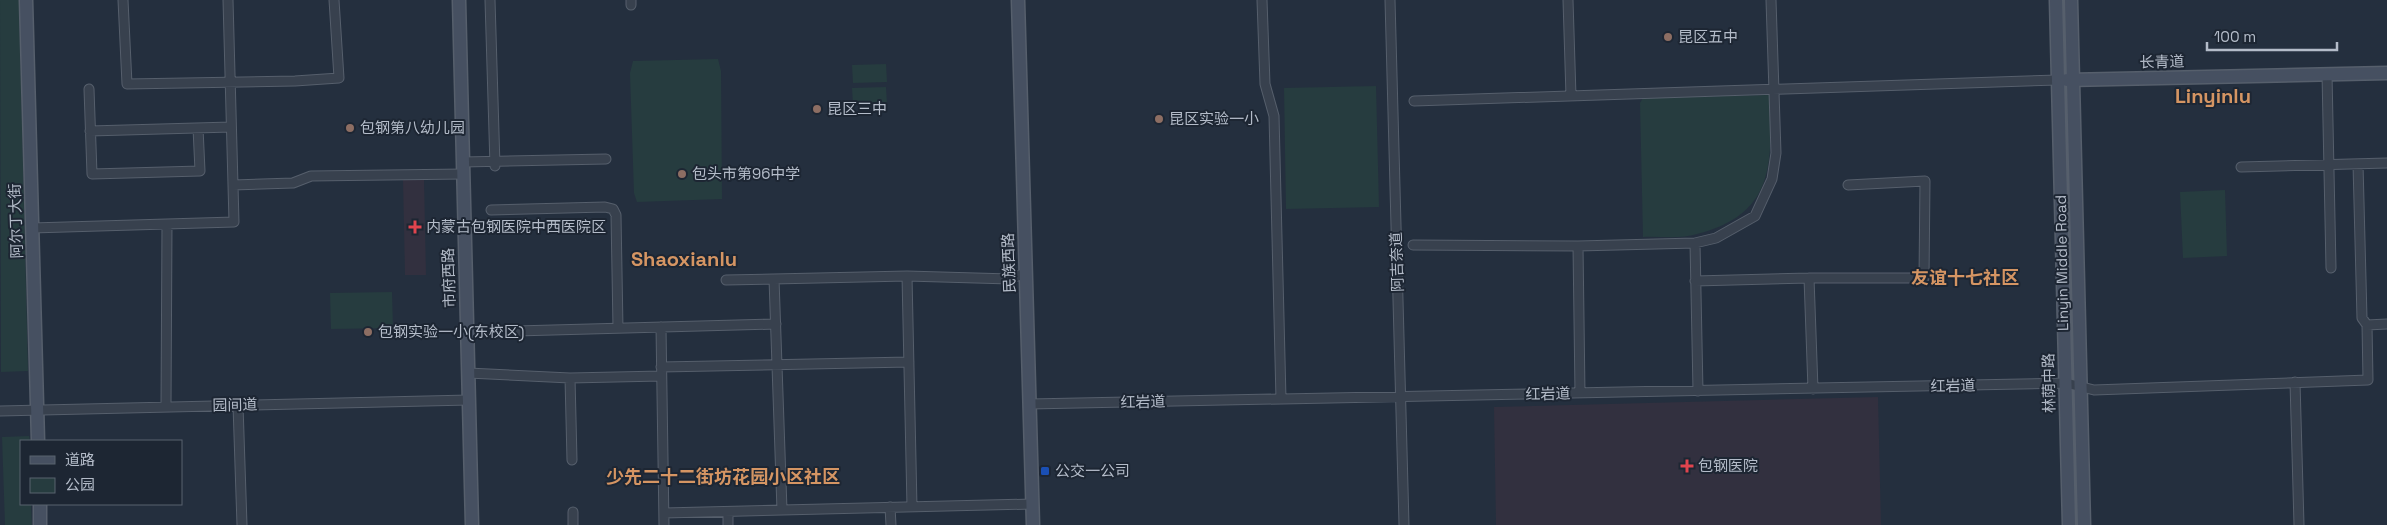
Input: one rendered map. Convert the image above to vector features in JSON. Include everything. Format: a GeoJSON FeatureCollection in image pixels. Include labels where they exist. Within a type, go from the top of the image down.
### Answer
{"type":"FeatureCollection","features":[{"type":"Feature","properties":{"kind":"main road","name":"阿尔丁大街"},"geometry":{"type":"LineString","coordinates":[[26,0],[38,440]]}},
{"type":"Feature","properties":{"kind":"main road","name":"市府西路"},"geometry":{"type":"LineString","coordinates":[[458,0],[472,525]]}},
{"type":"Feature","properties":{"kind":"main road","name":"民族西路"},"geometry":{"type":"LineString","coordinates":[[1018,0],[1033,525]]}},
{"type":"Feature","properties":{"kind":"main road","name":"林荫中路"},"geometry":{"type":"LineString","coordinates":[[2056,0],[2069,525]]}},
{"type":"Feature","properties":{"kind":"main road","name":"Linyin Middle Road"},"geometry":{"type":"LineString","coordinates":[[2071,0],[2084,525]]}},
{"type":"Feature","properties":{"kind":"main road","name":"长青道"},"geometry":{"type":"LineString","coordinates":[[2058,80],[2387,73]]}},
{"type":"Feature","properties":{"kind":"main road"},"geometry":{"type":"LineString","coordinates":[[40,505],[40,525]]}},
{"type":"Feature","properties":{"kind":"street"},"geometry":{"type":"LineString","coordinates":[[123,0],[127,84],[295,82],[339,78],[334,0]]}},
{"type":"Feature","properties":{"kind":"street"},"geometry":{"type":"LineString","coordinates":[[32,228],[234,222],[228,0]]}},
{"type":"Feature","properties":{"kind":"street"},"geometry":{"type":"LineString","coordinates":[[490,0],[495,164]]}},
{"type":"Feature","properties":{"kind":"street"},"geometry":{"type":"LineString","coordinates":[[1262,0],[1265,84],[1274,116],[1281,399]]}},
{"type":"Feature","properties":{"kind":"street","name":"阿吉奈道"},"geometry":{"type":"LineString","coordinates":[[1390,0],[1404,525]]}},
{"type":"Feature","properties":{"kind":"street"},"geometry":{"type":"LineString","coordinates":[[1568,0],[1571,96]]}},
{"type":"Feature","properties":{"kind":"street"},"geometry":{"type":"LineString","coordinates":[[1413,245],[1578,246],[1695,243],[1716,238],[1755,216],[1772,179],[1776,153],[1776,89],[1770,0]]}},
{"type":"Feature","properties":{"kind":"street"},"geometry":{"type":"LineString","coordinates":[[2327,74],[2331,268]]}},
{"type":"Feature","properties":{"kind":"street"},"geometry":{"type":"LineString","coordinates":[[1414,101],[2058,80]]}},
{"type":"Feature","properties":{"kind":"street"},"geometry":{"type":"LineString","coordinates":[[89,89],[92,174],[200,171],[198,128]]}},
{"type":"Feature","properties":{"kind":"street"},"geometry":{"type":"LineString","coordinates":[[90,131],[232,127]]}},
{"type":"Feature","properties":{"kind":"street"},"geometry":{"type":"LineString","coordinates":[[233,186],[293,183],[311,176],[606,159]]}},
{"type":"Feature","properties":{"kind":"street"},"geometry":{"type":"LineString","coordinates":[[2242,167],[2387,163]]}},
{"type":"Feature","properties":{"kind":"street"},"geometry":{"type":"LineString","coordinates":[[2358,164],[2362,318],[2367,325],[2387,324]]}},
{"type":"Feature","properties":{"kind":"street"},"geometry":{"type":"LineString","coordinates":[[1695,281],[1809,278],[1924,278],[1924,181],[1848,185]]}},
{"type":"Feature","properties":{"kind":"street"},"geometry":{"type":"LineString","coordinates":[[491,210],[605,207],[613,209],[616,215],[618,328]]}},
{"type":"Feature","properties":{"kind":"street"},"geometry":{"type":"LineString","coordinates":[[166,407],[167,224]]}},
{"type":"Feature","properties":{"kind":"street"},"geometry":{"type":"LineString","coordinates":[[1695,243],[1698,391]]}},
{"type":"Feature","properties":{"kind":"street"},"geometry":{"type":"LineString","coordinates":[[1578,246],[1580,393]]}},
{"type":"Feature","properties":{"kind":"street"},"geometry":{"type":"LineString","coordinates":[[726,280],[907,276],[1010,279],[1025,272]]}},
{"type":"Feature","properties":{"kind":"street"},"geometry":{"type":"LineString","coordinates":[[907,276],[912,507]]}},
{"type":"Feature","properties":{"kind":"street"},"geometry":{"type":"LineString","coordinates":[[1809,278],[1813,388]]}},
{"type":"Feature","properties":{"kind":"street"},"geometry":{"type":"LineString","coordinates":[[774,279],[782,510]]}},
{"type":"Feature","properties":{"kind":"street"},"geometry":{"type":"LineString","coordinates":[[516,332],[776,324]]}},
{"type":"Feature","properties":{"kind":"street","name":"红岩道"},"geometry":{"type":"LineString","coordinates":[[1030,404],[2066,383],[2094,390],[2368,380],[2367,325]]}},
{"type":"Feature","properties":{"kind":"street"},"geometry":{"type":"LineString","coordinates":[[661,327],[664,525]]}},
{"type":"Feature","properties":{"kind":"street"},"geometry":{"type":"LineString","coordinates":[[468,373],[570,378],[777,365],[909,362]]}},
{"type":"Feature","properties":{"kind":"street"},"geometry":{"type":"LineString","coordinates":[[570,378],[572,460]]}},
{"type":"Feature","properties":{"kind":"street"},"geometry":{"type":"LineString","coordinates":[[2295,382],[2299,525]]}},
{"type":"Feature","properties":{"kind":"street","name":"园间道"},"geometry":{"type":"LineString","coordinates":[[0,411],[469,400]]}},
{"type":"Feature","properties":{"kind":"street"},"geometry":{"type":"LineString","coordinates":[[238,405],[242,525]]}},
{"type":"Feature","properties":{"kind":"street"},"geometry":{"type":"LineString","coordinates":[[664,513],[1032,504]]}},
{"type":"Feature","properties":{"kind":"street"},"geometry":{"type":"LineString","coordinates":[[890,508],[891,525]]}},
{"type":"Feature","properties":{"kind":"street"},"geometry":{"type":"LineString","coordinates":[[573,512],[574,525]]}},
{"type":"Feature","properties":{"kind":"street"},"geometry":{"type":"LineString","coordinates":[[728,512],[728,525]]}},
{"type":"Feature","properties":{"kind":"shaded area","name":"内蒙古包钢医院中西医院区"},"geometry":{"type":"Polygon","coordinates":[[[424,179],[426,275],[405,275],[403,180],[424,179]]]}},
{"type":"Feature","properties":{"kind":"shaded area","name":"包钢医院"},"geometry":{"type":"Polygon","coordinates":[[[1878,397],[1881,525],[1496,525],[1494,407],[1878,397]]]}},
{"type":"Feature","properties":{"kind":"green space"},"geometry":{"type":"Polygon","coordinates":[[[0,0],[19,0],[28,371],[1,372],[0,0]]]}},
{"type":"Feature","properties":{"kind":"green space"},"geometry":{"type":"Polygon","coordinates":[[[718,59],[721,71],[722,199],[637,202],[634,193],[630,73],[633,61],[718,59]]]}},
{"type":"Feature","properties":{"kind":"green space"},"geometry":{"type":"Polygon","coordinates":[[[886,64],[887,82],[853,83],[852,65],[886,64]]]}},
{"type":"Feature","properties":{"kind":"green space"},"geometry":{"type":"Polygon","coordinates":[[[1376,86],[1379,207],[1286,209],[1284,88],[1376,86]]]}},
{"type":"Feature","properties":{"kind":"green space"},"geometry":{"type":"Polygon","coordinates":[[[886,87],[887,104],[853,105],[852,88],[886,87]]]}},
{"type":"Feature","properties":{"kind":"green space"},"geometry":{"type":"Polygon","coordinates":[[[1769,95],[1770,144],[1768,165],[1763,185],[1754,201],[1740,215],[1720,226],[1693,235],[1643,237],[1640,103],[1643,98],[1769,95]]]}},
{"type":"Feature","properties":{"kind":"green space"},"geometry":{"type":"Polygon","coordinates":[[[2225,190],[2227,256],[2183,258],[2180,192],[2225,190]]]}},
{"type":"Feature","properties":{"kind":"green space"},"geometry":{"type":"Polygon","coordinates":[[[392,292],[393,328],[331,329],[330,293],[392,292]]]}},
{"type":"Feature","properties":{"kind":"green space"},"geometry":{"type":"Polygon","coordinates":[[[29,436],[30,440],[20,440],[20,505],[31,505],[32,525],[5,525],[2,437],[29,436]]]}},
{"type":"Feature","properties":{"kind":"place","name":"昆区五中"},"geometry":{"type":"Point","coordinates":[1668,37]}},
{"type":"Feature","properties":{"kind":"place","name":"昆区三中"},"geometry":{"type":"Point","coordinates":[817,109]}},
{"type":"Feature","properties":{"kind":"place","name":"昆区实验一小"},"geometry":{"type":"Point","coordinates":[1159,119]}},
{"type":"Feature","properties":{"kind":"place","name":"包钢第八幼儿园"},"geometry":{"type":"Point","coordinates":[350,128]}},
{"type":"Feature","properties":{"kind":"place","name":"包头市第96中学"},"geometry":{"type":"Point","coordinates":[682,174]}},
{"type":"Feature","properties":{"kind":"place","name":"内蒙古包钢医院中西医院区"},"geometry":{"type":"Point","coordinates":[415,227]}},
{"type":"Feature","properties":{"kind":"place","name":"包钢实验一小(东校区)"},"geometry":{"type":"Point","coordinates":[368,332]}},
{"type":"Feature","properties":{"kind":"place","name":"包钢医院"},"geometry":{"type":"Point","coordinates":[1687,466]}},
{"type":"Feature","properties":{"kind":"place","name":"公交一公司"},"geometry":{"type":"Point","coordinates":[1045,471]}},
{"type":"Feature","properties":{"kind":"district","name":"Linyinlu"},"geometry":{"type":"Point","coordinates":[2213,96]}},
{"type":"Feature","properties":{"kind":"district","name":"Shaoxianlu"},"geometry":{"type":"Point","coordinates":[684,259]}},
{"type":"Feature","properties":{"kind":"district","name":"友谊十七社区"},"geometry":{"type":"Point","coordinates":[1965,278]}},
{"type":"Feature","properties":{"kind":"district","name":"少先二十二街坊花园小区社区"},"geometry":{"type":"Point","coordinates":[723,477]}}]}
